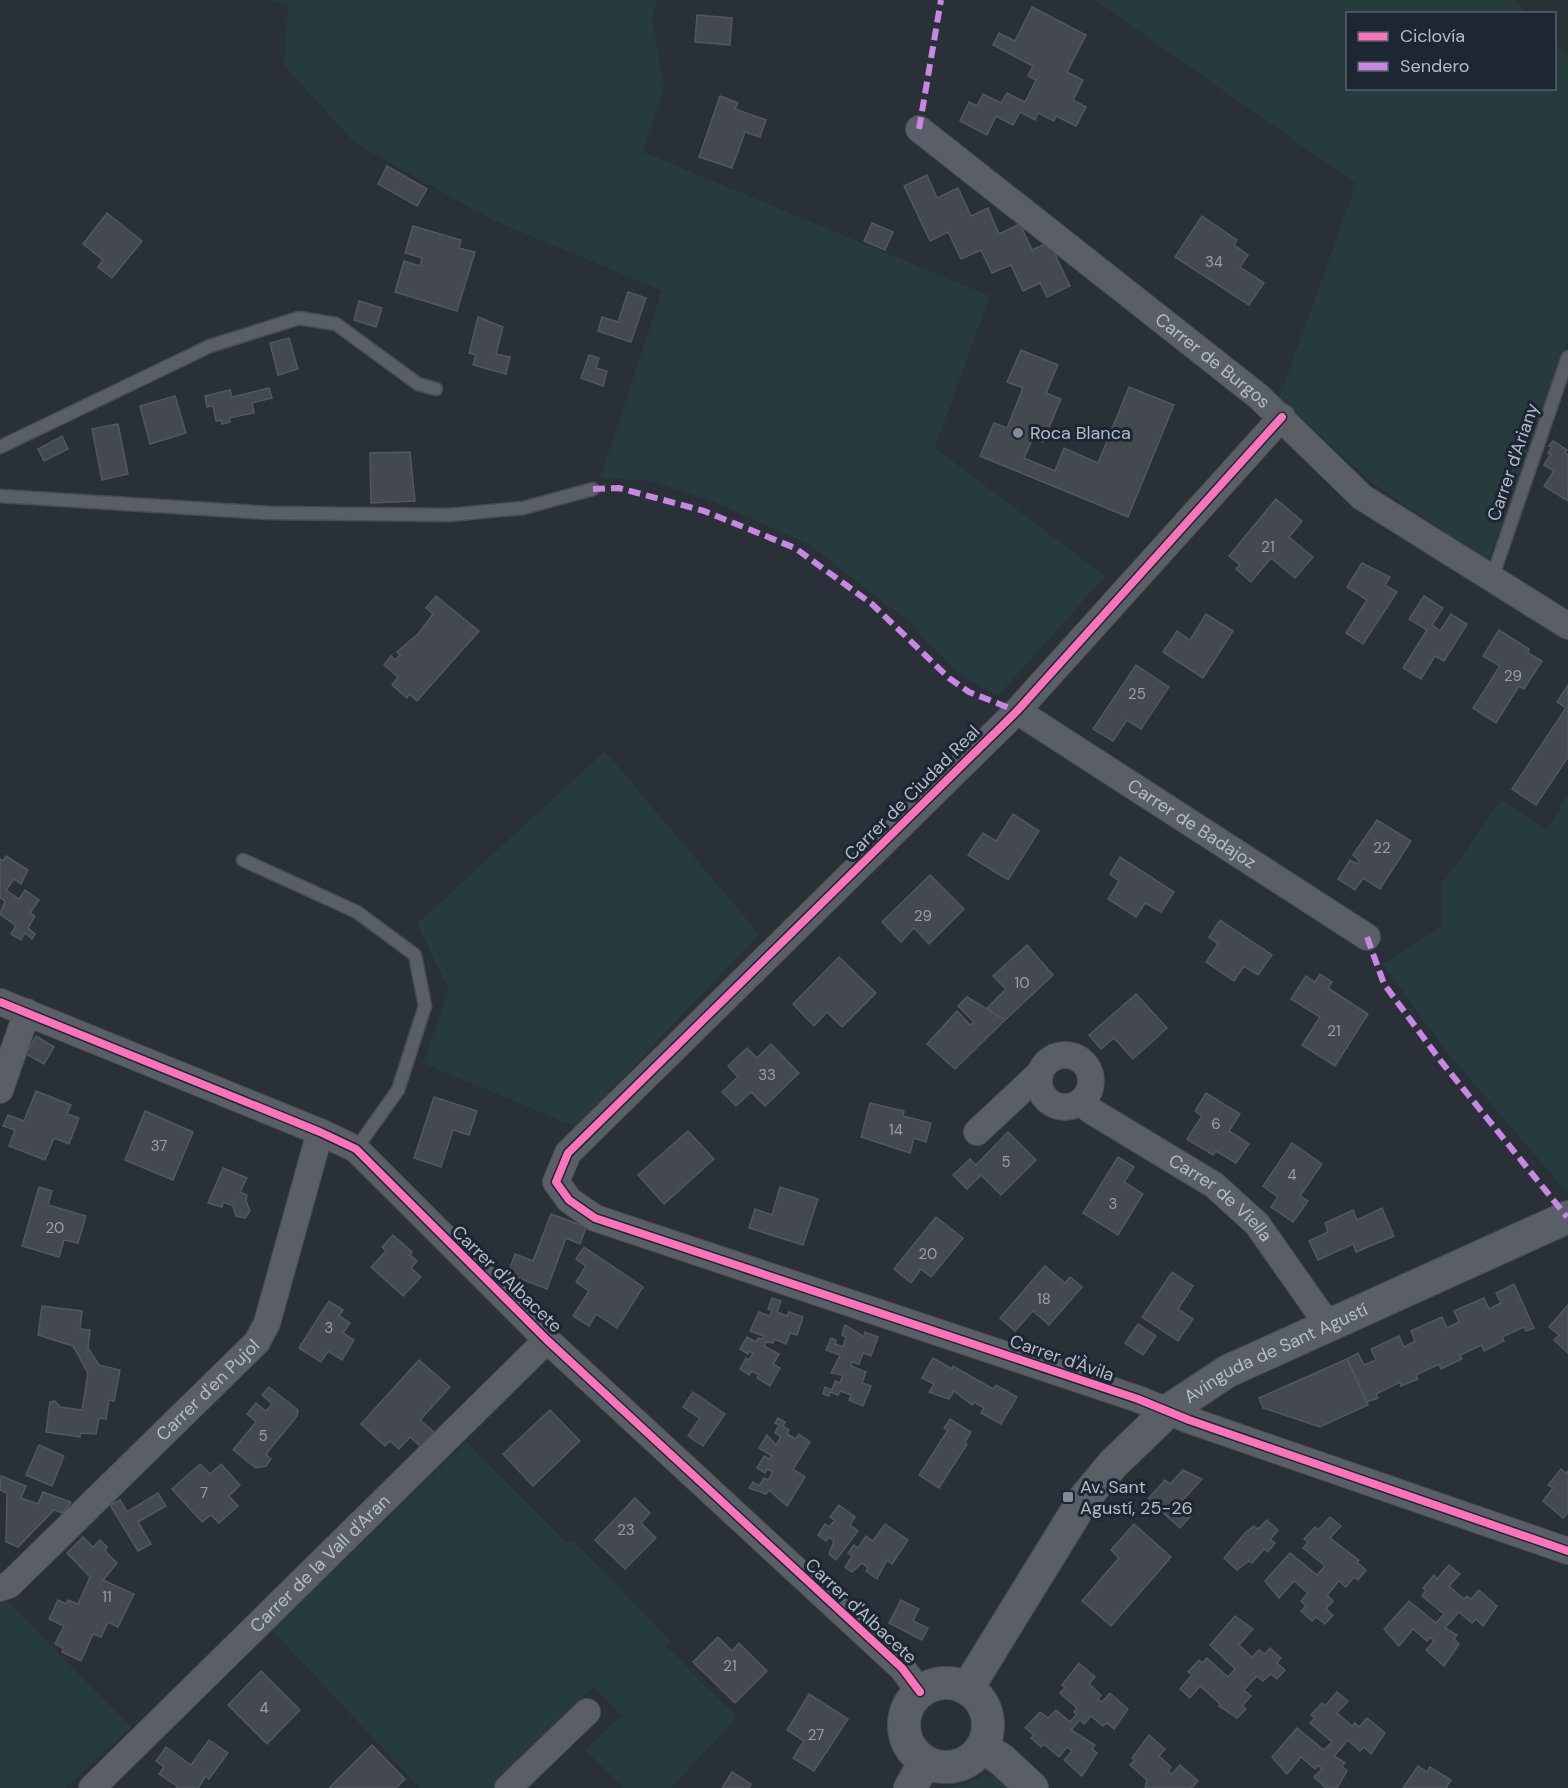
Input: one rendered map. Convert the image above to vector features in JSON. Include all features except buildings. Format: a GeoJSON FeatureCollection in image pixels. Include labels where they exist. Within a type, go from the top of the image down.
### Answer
{"type":"FeatureCollection","features":[{"type":"Feature","properties":{"kind":"street","name":"Carrer de Burgos"},"geometry":{"type":"LineString","coordinates":[[919,129],[1258,396],[1362,497],[1568,626]]}},
{"type":"Feature","properties":{"kind":"street","name":"Carrer de Ciudad Real"},"geometry":{"type":"LineString","coordinates":[[556,1182],[568,1153],[1017,711],[1282,417]]}},
{"type":"Feature","properties":{"kind":"street","name":"Carrer de Badajoz"},"geometry":{"type":"LineString","coordinates":[[1017,711],[1367,937]]}},
{"type":"Feature","properties":{"kind":"street","name":"Carrer d'Albacete"},"geometry":{"type":"LineString","coordinates":[[0,1002],[320,1132],[356,1149],[547,1340],[902,1668],[920,1692]]}},
{"type":"Feature","properties":{"kind":"street"},"geometry":{"type":"LineString","coordinates":[[0,1090],[27,1012]]}},
{"type":"Feature","properties":{"kind":"street"},"geometry":{"type":"LineString","coordinates":[[977,1132],[1040,1073],[1050,1059],[1059,1055],[1076,1057],[1088,1069],[1091,1086],[1082,1101],[1066,1107],[1050,1103],[1040,1090],[1040,1073]]}},
{"type":"Feature","properties":{"kind":"street","name":"Carrer de Viella"},"geometry":{"type":"LineString","coordinates":[[1082,1101],[1090,1110],[1214,1185],[1231,1200],[1257,1224],[1328,1324]]}},
{"type":"Feature","properties":{"kind":"street","name":"Carrer d'en Pujol"},"geometry":{"type":"LineString","coordinates":[[0,1588],[9,1585],[257,1342],[267,1323],[320,1132]]}},
{"type":"Feature","properties":{"kind":"street","name":"Carrer d'Àvila"},"geometry":{"type":"LineString","coordinates":[[556,1182],[569,1200],[595,1218],[1168,1410],[1189,1420],[1568,1551]]}},
{"type":"Feature","properties":{"kind":"street","name":"Avinguda de Sant Agustí"},"geometry":{"type":"LineString","coordinates":[[967,1689],[1084,1499],[1113,1464],[1168,1410],[1228,1371],[1568,1216]]}},
{"type":"Feature","properties":{"kind":"street","name":"Carrer de la Vall d'Aran"},"geometry":{"type":"LineString","coordinates":[[92,1788],[547,1340]]}},
{"type":"Feature","properties":{"kind":"street"},"geometry":{"type":"LineString","coordinates":[[943,1683],[967,1689],[976,1696],[986,1714],[986,1737],[982,1747],[971,1759],[957,1766],[940,1767],[917,1775],[912,1751],[903,1728],[909,1704],[920,1692],[943,1683]]}},
{"type":"Feature","properties":{"kind":"street"},"geometry":{"type":"LineString","coordinates":[[508,1788],[587,1712]]}},
{"type":"Feature","properties":{"kind":"street"},"geometry":{"type":"LineString","coordinates":[[982,1747],[1002,1760],[1032,1788]]}},
{"type":"Feature","properties":{"kind":"lane"},"geometry":{"type":"LineString","coordinates":[[0,447],[210,346],[299,318],[336,324],[418,384],[436,389]]}},
{"type":"Feature","properties":{"kind":"lane","name":"Carrer d'Ariany"},"geometry":{"type":"LineString","coordinates":[[1492,579],[1568,357]]}},
{"type":"Feature","properties":{"kind":"lane"},"geometry":{"type":"LineString","coordinates":[[0,496],[270,513],[448,515],[523,508],[593,489]]}},
{"type":"Feature","properties":{"kind":"lane"},"geometry":{"type":"LineString","coordinates":[[243,860],[357,912],[415,956],[425,1006],[398,1090],[356,1149]]}},
{"type":"Feature","properties":{"kind":"green space"},"geometry":{"type":"Polygon","coordinates":[[[268,0],[658,0],[652,17],[664,87],[643,152],[990,296],[935,448],[1105,576],[998,696],[960,675],[908,621],[807,543],[709,500],[652,481],[600,478],[662,291],[488,218],[355,143],[284,65],[288,6],[268,0]]]}},
{"type":"Feature","properties":{"kind":"green space"},"geometry":{"type":"Polygon","coordinates":[[[1095,0],[1515,0],[1526,12],[1346,12],[1346,90],[1556,90],[1556,44],[1568,57],[1568,340],[1488,561],[1371,482],[1279,398],[1356,184],[1095,0]]]}},
{"type":"Feature","properties":{"kind":"green space"},"geometry":{"type":"Polygon","coordinates":[[[605,751],[759,934],[576,1127],[423,1063],[449,990],[417,924],[605,751]]]}},
{"type":"Feature","properties":{"kind":"green space"},"geometry":{"type":"Polygon","coordinates":[[[1568,794],[1568,1194],[1443,1047],[1383,964],[1443,925],[1442,884],[1501,800],[1547,830],[1568,794]]]}},
{"type":"Feature","properties":{"kind":"green space"},"geometry":{"type":"Polygon","coordinates":[[[467,1442],[567,1543],[573,1540],[671,1642],[666,1646],[737,1717],[671,1788],[624,1788],[585,1750],[622,1715],[594,1687],[503,1774],[494,1788],[420,1788],[272,1630],[467,1442]]]}},
{"type":"Feature","properties":{"kind":"green space"},"geometry":{"type":"Polygon","coordinates":[[[7,1601],[131,1727],[66,1788],[0,1788],[0,1603],[7,1601]]]}},
{"type":"Feature","properties":{"kind":"green space"},"geometry":{"type":"Polygon","coordinates":[[[985,1774],[998,1777],[1012,1788],[943,1788],[965,1784],[985,1774]]]}},
{"type":"Feature","properties":{"kind":"marked path"},"geometry":{"type":"LineString","coordinates":[[919,129],[941,0]]}},
{"type":"Feature","properties":{"kind":"marked path"},"geometry":{"type":"LineString","coordinates":[[593,489],[619,488],[704,511],[795,548],[872,604],[949,678],[969,692],[1017,711]]}},
{"type":"Feature","properties":{"kind":"marked path"},"geometry":{"type":"LineString","coordinates":[[1367,937],[1384,984],[1440,1060],[1567,1217]]}},
{"type":"Feature","properties":{"kind":"cycle path"},"geometry":{"type":"LineString","coordinates":[[1282,417],[1017,711],[568,1153],[556,1182],[569,1200],[595,1218],[1138,1399],[1189,1420],[1568,1551]]}},
{"type":"Feature","properties":{"kind":"cycle path"},"geometry":{"type":"LineString","coordinates":[[0,1002],[320,1132],[356,1149],[547,1340],[902,1668],[920,1692]]}},
{"type":"Feature","properties":{"kind":"place","name":"Roca Blanca"},"geometry":{"type":"Point","coordinates":[1018,433]}},
{"type":"Feature","properties":{"kind":"place","name":"Av. Sant Agustí, 25-26"},"geometry":{"type":"Point","coordinates":[1068,1497]}}]}
